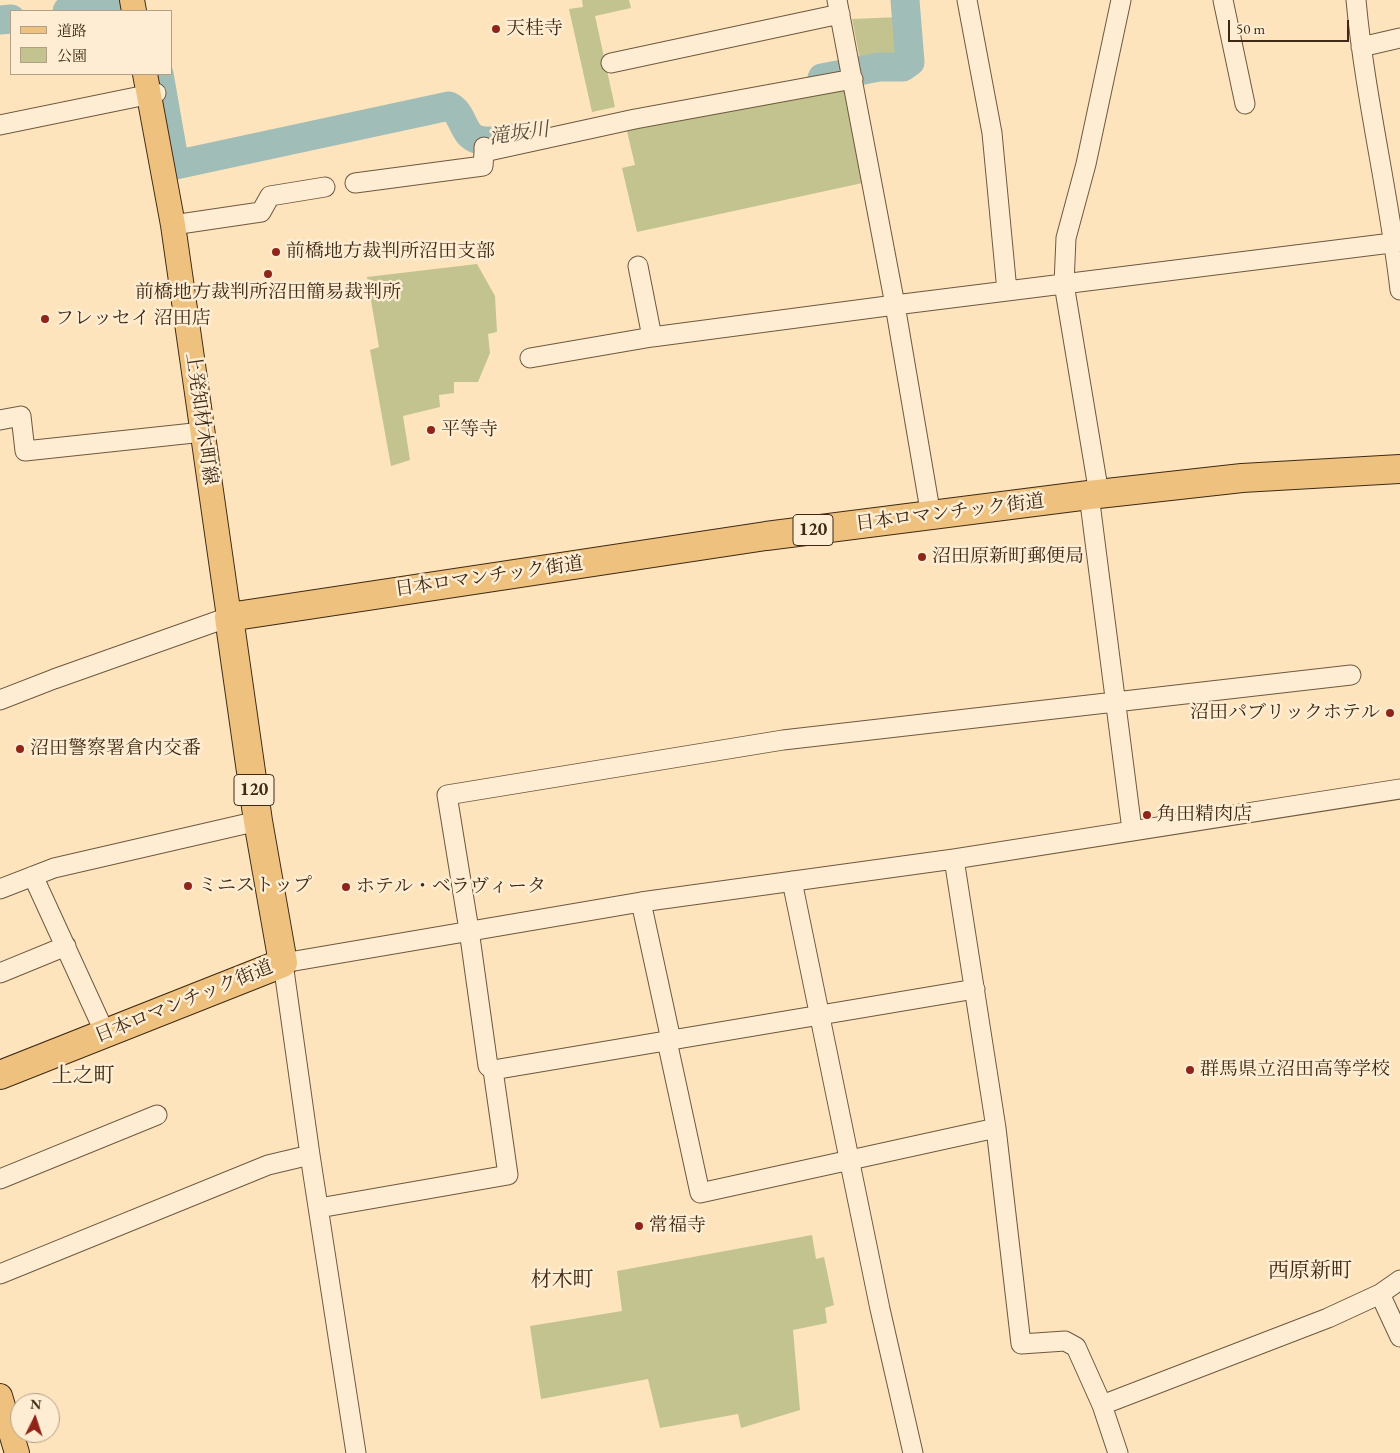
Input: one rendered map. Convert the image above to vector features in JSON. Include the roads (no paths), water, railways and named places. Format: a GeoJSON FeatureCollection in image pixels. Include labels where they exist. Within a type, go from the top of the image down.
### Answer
{"type":"FeatureCollection","features":[{"type":"Feature","properties":{"kind":"highway","name":"日本ロマンチック街道"},"geometry":{"type":"LineString","coordinates":[[0,1075],[283,963],[258,820],[229,617],[747,539],[1094,495],[1242,478],[1400,469]]}},
{"type":"Feature","properties":{"kind":"main road","name":"上発知材木町線"},"geometry":{"type":"LineString","coordinates":[[150,87],[173,225],[229,617]]}},
{"type":"Feature","properties":{"kind":"main road"},"geometry":{"type":"LineString","coordinates":[[0,1396],[17,1453]]}},
{"type":"Feature","properties":{"kind":"street"},"geometry":{"type":"LineString","coordinates":[[967,0],[992,133],[1007,291]]}},
{"type":"Feature","properties":{"kind":"street"},"geometry":{"type":"LineString","coordinates":[[1121,0],[1086,164],[1066,238],[1064,284],[1094,495],[1115,703],[1132,830]]}},
{"type":"Feature","properties":{"kind":"street"},"geometry":{"type":"LineString","coordinates":[[1223,0],[1245,104]]}},
{"type":"Feature","properties":{"kind":"street"},"geometry":{"type":"LineString","coordinates":[[1356,0],[1361,47],[1397,243],[1400,290]]}},
{"type":"Feature","properties":{"kind":"street"},"geometry":{"type":"LineString","coordinates":[[610,63],[839,7],[895,305],[931,516]]}},
{"type":"Feature","properties":{"kind":"street"},"geometry":{"type":"LineString","coordinates":[[1361,47],[1400,38]]}},
{"type":"Feature","properties":{"kind":"street"},"geometry":{"type":"LineString","coordinates":[[355,182],[483,166],[484,149],[635,119],[852,72]]}},
{"type":"Feature","properties":{"kind":"street"},"geometry":{"type":"LineString","coordinates":[[0,125],[150,87]]}},
{"type":"Feature","properties":{"kind":"street"},"geometry":{"type":"LineString","coordinates":[[173,225],[261,212],[270,196],[325,187]]}},
{"type":"Feature","properties":{"kind":"street"},"geometry":{"type":"LineString","coordinates":[[530,358],[652,337],[1397,243]]}},
{"type":"Feature","properties":{"kind":"street"},"geometry":{"type":"LineString","coordinates":[[638,266],[652,337]]}},
{"type":"Feature","properties":{"kind":"street"},"geometry":{"type":"LineString","coordinates":[[0,420],[21,416],[25,451],[203,432]]}},
{"type":"Feature","properties":{"kind":"street"},"geometry":{"type":"LineString","coordinates":[[0,700],[229,617]]}},
{"type":"Feature","properties":{"kind":"street"},"geometry":{"type":"LineString","coordinates":[[319,1208],[508,1175],[493,1070],[488,1066],[469,930],[447,795],[783,740],[1351,675]]}},
{"type":"Feature","properties":{"kind":"street"},"geometry":{"type":"LineString","coordinates":[[356,1453],[310,1155],[283,963],[641,902],[954,859],[1400,789]]}},
{"type":"Feature","properties":{"kind":"street"},"geometry":{"type":"LineString","coordinates":[[0,889],[54,868],[258,820]]}},
{"type":"Feature","properties":{"kind":"street"},"geometry":{"type":"LineString","coordinates":[[954,859],[996,1128],[1021,1344],[1064,1341],[1076,1347],[1102,1406],[1118,1453]]}},
{"type":"Feature","properties":{"kind":"street"},"geometry":{"type":"LineString","coordinates":[[33,876],[105,1033]]}},
{"type":"Feature","properties":{"kind":"street"},"geometry":{"type":"LineString","coordinates":[[792,881],[880,1309],[912,1453]]}},
{"type":"Feature","properties":{"kind":"street"},"geometry":{"type":"LineString","coordinates":[[641,902],[700,1192],[996,1128]]}},
{"type":"Feature","properties":{"kind":"street"},"geometry":{"type":"LineString","coordinates":[[0,973],[66,946]]}},
{"type":"Feature","properties":{"kind":"street"},"geometry":{"type":"LineString","coordinates":[[493,1070],[975,989]]}},
{"type":"Feature","properties":{"kind":"street"},"geometry":{"type":"LineString","coordinates":[[0,1178],[157,1115]]}},
{"type":"Feature","properties":{"kind":"street"},"geometry":{"type":"LineString","coordinates":[[0,1274],[268,1165],[310,1155]]}},
{"type":"Feature","properties":{"kind":"street"},"geometry":{"type":"LineString","coordinates":[[1102,1406],[1328,1318],[1380,1294],[1400,1280]]}},
{"type":"Feature","properties":{"kind":"street"},"geometry":{"type":"LineString","coordinates":[[1380,1294],[1400,1337]]}},
{"type":"Feature","properties":{"kind":"waterway","name":"滝坂川"},"geometry":{"type":"LineString","coordinates":[[822,78],[879,67],[903,67],[910,62],[905,0]]}},
{"type":"Feature","properties":{"kind":"waterway","name":"滝坂川"},"geometry":{"type":"LineString","coordinates":[[75,10],[116,5]]}},
{"type":"Feature","properties":{"kind":"waterway","name":"滝坂川"},"geometry":{"type":"LineString","coordinates":[[0,20],[10,19]]}},
{"type":"Feature","properties":{"kind":"waterway","name":"滝坂川"},"geometry":{"type":"LineString","coordinates":[[159,75],[175,165],[449,106],[458,114],[471,136],[477,139],[490,141],[518,137]]}},
{"type":"Feature","properties":{"kind":"place","name":"天桂寺"},"geometry":{"type":"Point","coordinates":[496,29]}},
{"type":"Feature","properties":{"kind":"place","name":"前橋地方裁判所沼田支部"},"geometry":{"type":"Point","coordinates":[276,252]}},
{"type":"Feature","properties":{"kind":"place","name":"前橋地方裁判所沼田簡易裁判所"},"geometry":{"type":"Point","coordinates":[268,274]}},
{"type":"Feature","properties":{"kind":"place","name":"フレッセイ 沼田店"},"geometry":{"type":"Point","coordinates":[45,319]}},
{"type":"Feature","properties":{"kind":"place","name":"平等寺"},"geometry":{"type":"Point","coordinates":[431,430]}},
{"type":"Feature","properties":{"kind":"place","name":"沼田原新町郵便局"},"geometry":{"type":"Point","coordinates":[922,557]}},
{"type":"Feature","properties":{"kind":"place","name":"沼田パブリックホテル"},"geometry":{"type":"Point","coordinates":[1390,713]}},
{"type":"Feature","properties":{"kind":"place","name":"沼田警察署倉内交番"},"geometry":{"type":"Point","coordinates":[20,749]}},
{"type":"Feature","properties":{"kind":"place","name":"角田精肉店"},"geometry":{"type":"Point","coordinates":[1147,815]}},
{"type":"Feature","properties":{"kind":"place","name":"ミニストップ"},"geometry":{"type":"Point","coordinates":[188,886]}},
{"type":"Feature","properties":{"kind":"place","name":"ホテル・ベラヴィータ"},"geometry":{"type":"Point","coordinates":[346,887]}},
{"type":"Feature","properties":{"kind":"place","name":"群馬県立沼田高等学校"},"geometry":{"type":"Point","coordinates":[1190,1070]}},
{"type":"Feature","properties":{"kind":"place","name":"常福寺"},"geometry":{"type":"Point","coordinates":[639,1226]}},
{"type":"Feature","properties":{"kind":"district","name":"上之町"},"geometry":{"type":"Point","coordinates":[83,1076]}},
{"type":"Feature","properties":{"kind":"district","name":"西原新町"},"geometry":{"type":"Point","coordinates":[1310,1271]}},
{"type":"Feature","properties":{"kind":"district","name":"材木町"},"geometry":{"type":"Point","coordinates":[562,1280]}}]}
